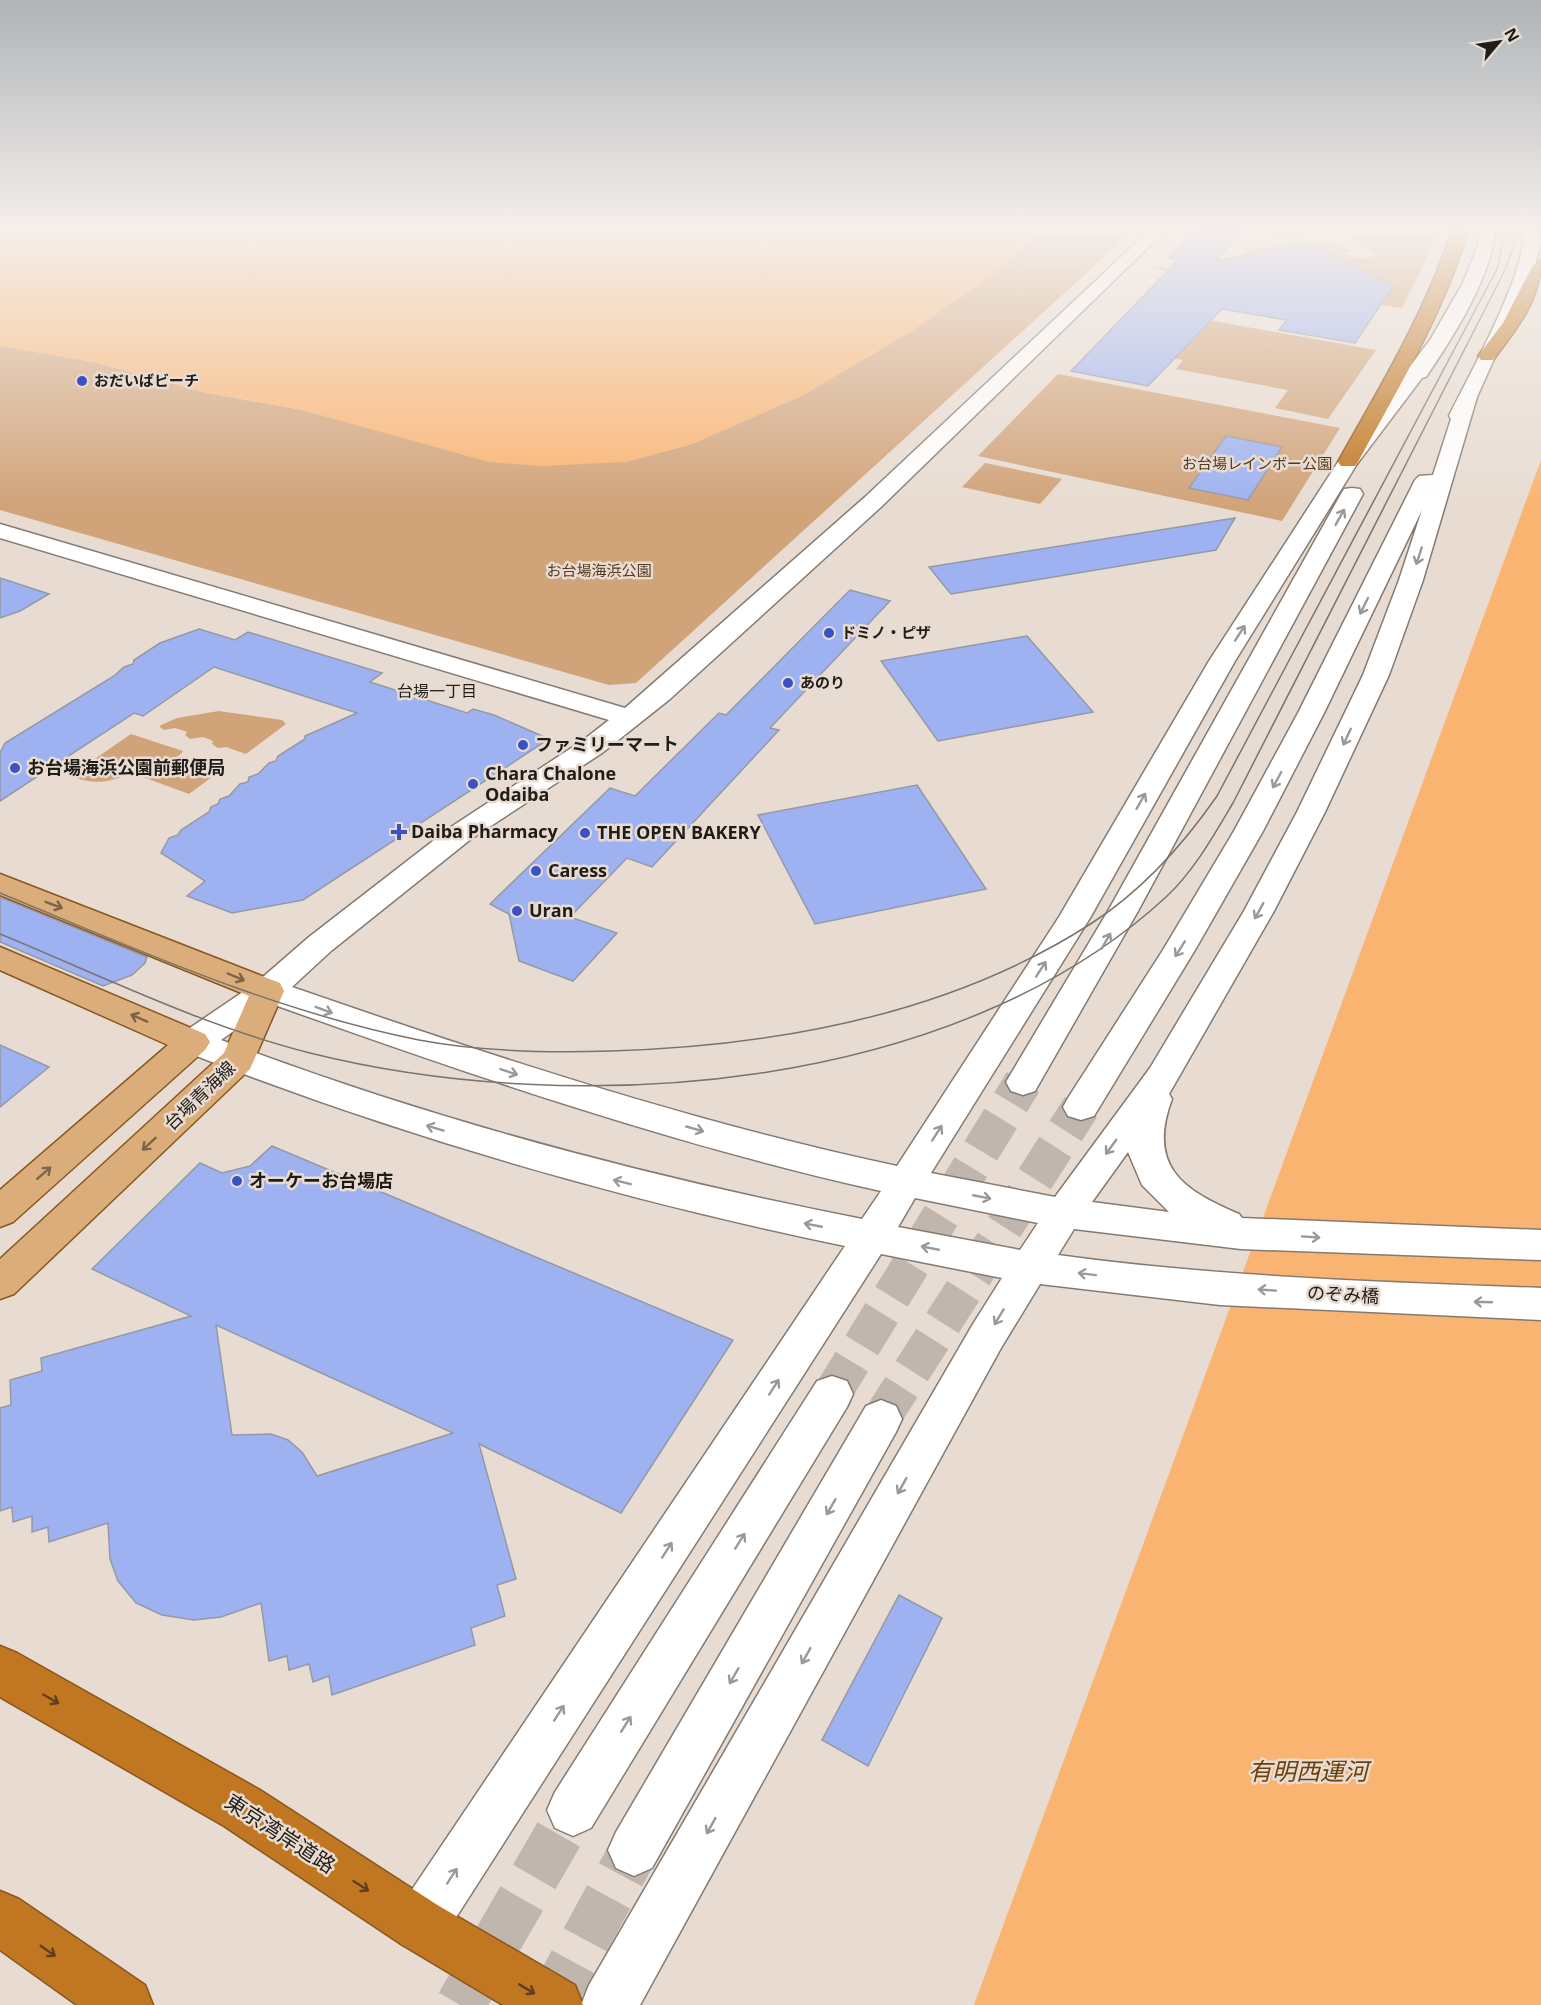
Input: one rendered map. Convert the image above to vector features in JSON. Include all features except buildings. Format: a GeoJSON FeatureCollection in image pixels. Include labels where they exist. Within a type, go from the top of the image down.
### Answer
{"type":"FeatureCollection","features":[{"type":"Feature","properties":{"kind":"highway"},"geometry":{"type":"LineString","coordinates":[[1348,475],[1423,321]]}},
{"type":"Feature","properties":{"kind":"highway"},"geometry":{"type":"LineString","coordinates":[[1487,356],[1513,321]]}},
{"type":"Feature","properties":{"kind":"highway","name":"東京湾岸道路"},"geometry":{"type":"LineString","coordinates":[[0,1670],[242,1808],[420,1925],[555,2005]]}},
{"type":"Feature","properties":{"kind":"highway"},"geometry":{"type":"LineString","coordinates":[[0,1918],[125,2005]]}},
{"type":"Feature","properties":{"kind":"main road"},"geometry":{"type":"LineString","coordinates":[[0,884],[268,991]]}},
{"type":"Feature","properties":{"kind":"main road"},"geometry":{"type":"LineString","coordinates":[[0,958],[193,1042],[0,1212]]}},
{"type":"Feature","properties":{"kind":"main road","name":"台場青海線"},"geometry":{"type":"LineString","coordinates":[[0,1282],[237,1060],[268,991]]}},
{"type":"Feature","properties":{"kind":"street"},"geometry":{"type":"LineString","coordinates":[[193,1042],[268,991],[320,944],[461,833],[630,718],[873,502],[1062,321]]}},
{"type":"Feature","properties":{"kind":"street"},"geometry":{"type":"LineString","coordinates":[[420,1925],[828,1305],[904,1182],[1074,918],[1222,660],[1430,355],[1449,321]]}},
{"type":"Feature","properties":{"kind":"street"},"geometry":{"type":"LineString","coordinates":[[609,2005],[987,1336],[1064,1213],[1162,1077],[1259,911],[1311,812],[1376,675],[1427,498],[1468,396],[1503,321]]}},
{"type":"Feature","properties":{"kind":"street"},"geometry":{"type":"LineString","coordinates":[[1023,1082],[1123,911],[1220,734],[1348,475]]}},
{"type":"Feature","properties":{"kind":"street"},"geometry":{"type":"LineString","coordinates":[[1081,1107],[1189,935],[1270,792],[1427,498]]}},
{"type":"Feature","properties":{"kind":"street"},"geometry":{"type":"LineString","coordinates":[[0,531],[630,718]]}},
{"type":"Feature","properties":{"kind":"street"},"geometry":{"type":"LineString","coordinates":[[268,991],[618,1107],[756,1146],[904,1182],[1064,1213],[1179,1216],[1244,1232],[1329,1238],[1541,1245]]}},
{"type":"Feature","properties":{"kind":"street","name":"のぞみ橋"},"geometry":{"type":"LineString","coordinates":[[193,1042],[277,1076],[431,1127],[581,1171],[728,1208],[1029,1267],[1145,1281],[1300,1293],[1541,1304]]}},
{"type":"Feature","properties":{"kind":"street"},"geometry":{"type":"LineString","coordinates":[[1162,1077],[1145,1125],[1144,1143],[1150,1165],[1179,1216]]}},
{"type":"Feature","properties":{"kind":"street"},"geometry":{"type":"LineString","coordinates":[[573,1810],[832,1394]]}},
{"type":"Feature","properties":{"kind":"street"},"geometry":{"type":"LineString","coordinates":[[634,1850],[881,1419]]}},
{"type":"Feature","properties":{"kind":"green space","name":"お台場海浜公園"},"geometry":{"type":"Polygon","coordinates":[[[927,321],[1034,321],[636,683],[609,685],[0,510],[0,346],[94,362],[203,392],[302,410],[427,443],[625,462],[692,444],[803,395],[927,321]]]}},
{"type":"Feature","properties":{"kind":"green space"},"geometry":{"type":"Polygon","coordinates":[[[1195,321],[1211,321],[1376,350],[1328,419],[1275,408],[1288,390],[1176,369],[1183,360],[1161,356],[1195,321]]]}},
{"type":"Feature","properties":{"kind":"green space","name":"お台場レインボー公園"},"geometry":{"type":"Polygon","coordinates":[[[1058,374],[1340,428],[1282,521],[978,456],[1058,374]]]}},
{"type":"Feature","properties":{"kind":"green space"},"geometry":{"type":"Polygon","coordinates":[[[985,463],[1062,479],[1040,504],[962,487],[985,463]]]}},
{"type":"Feature","properties":{"kind":"green space"},"geometry":{"type":"Polygon","coordinates":[[[219,711],[282,720],[286,724],[246,754],[226,747],[218,748],[212,744],[213,741],[203,737],[190,739],[185,735],[187,732],[175,728],[164,730],[159,726],[177,718],[219,711]]]}},
{"type":"Feature","properties":{"kind":"green space"},"geometry":{"type":"Polygon","coordinates":[[[131,734],[183,751],[174,758],[154,763],[113,780],[94,782],[70,776],[131,734]]]}},
{"type":"Feature","properties":{"kind":"green space"},"geometry":{"type":"Polygon","coordinates":[[[194,760],[216,762],[227,766],[189,794],[140,776],[169,764],[194,760]]]}},
{"type":"Feature","properties":{"kind":"water"},"geometry":{"type":"Polygon","coordinates":[[[0,321],[927,321],[803,395],[692,444],[625,462],[540,466],[489,462],[302,410],[203,392],[94,362],[0,346],[0,321]]]}},
{"type":"Feature","properties":{"kind":"water","name":"有明西運河"},"geometry":{"type":"Polygon","coordinates":[[[1541,460],[1541,2005],[974,2005],[1541,460]]]}},
{"type":"Feature","properties":{"kind":"tunnel"},"geometry":{"type":"LineString","coordinates":[[832,1394],[1023,1082]]}},
{"type":"Feature","properties":{"kind":"tunnel"},"geometry":{"type":"LineString","coordinates":[[881,1419],[1081,1107]]}},
{"type":"Feature","properties":{"kind":"tunnel"},"geometry":{"type":"LineString","coordinates":[[460,2005],[573,1810]]}},
{"type":"Feature","properties":{"kind":"tunnel"},"geometry":{"type":"LineString","coordinates":[[550,2005],[634,1850]]}},
{"type":"Feature","properties":{"kind":"tram line"},"geometry":{"type":"LineString","coordinates":[[0,893],[206,977],[311,1013],[419,1040],[491,1049],[539,1052],[611,1051],[736,1042],[799,1033],[860,1020],[921,1003],[980,981],[1037,955],[1111,910],[1161,866],[1217,796],[1470,321]]}},
{"type":"Feature","properties":{"kind":"tram line"},"geometry":{"type":"LineString","coordinates":[[0,934],[192,1015],[270,1042],[310,1053],[415,1074],[528,1084],[643,1084],[760,1073],[873,1050],[981,1013],[1080,962],[1166,897],[1186,876],[1233,803],[1479,321]]}},
{"type":"Feature","properties":{"kind":"place","name":"おだいばビーチ"},"geometry":{"type":"Point","coordinates":[82,381]}},
{"type":"Feature","properties":{"kind":"place","name":"ドミノ・ピザ"},"geometry":{"type":"Point","coordinates":[829,633]}},
{"type":"Feature","properties":{"kind":"place","name":"あのり"},"geometry":{"type":"Point","coordinates":[788,683]}},
{"type":"Feature","properties":{"kind":"place","name":"ファミリーマート"},"geometry":{"type":"Point","coordinates":[523,745]}},
{"type":"Feature","properties":{"kind":"place","name":"お台場海浜公園前郵便局"},"geometry":{"type":"Point","coordinates":[15,768]}},
{"type":"Feature","properties":{"kind":"place","name":"Chara Chalone Odaiba"},"geometry":{"type":"Point","coordinates":[473,784]}},
{"type":"Feature","properties":{"kind":"place","name":"Daiba Pharmacy"},"geometry":{"type":"Point","coordinates":[399,832]}},
{"type":"Feature","properties":{"kind":"place","name":"THE OPEN BAKERY"},"geometry":{"type":"Point","coordinates":[585,833]}},
{"type":"Feature","properties":{"kind":"place","name":"Caress"},"geometry":{"type":"Point","coordinates":[536,871]}},
{"type":"Feature","properties":{"kind":"place","name":"Uran"},"geometry":{"type":"Point","coordinates":[517,911]}},
{"type":"Feature","properties":{"kind":"place","name":"オーケーお台場店"},"geometry":{"type":"Point","coordinates":[237,1181]}},
{"type":"Feature","properties":{"kind":"district","name":"台場一丁目"},"geometry":{"type":"Point","coordinates":[437,691]}}]}
